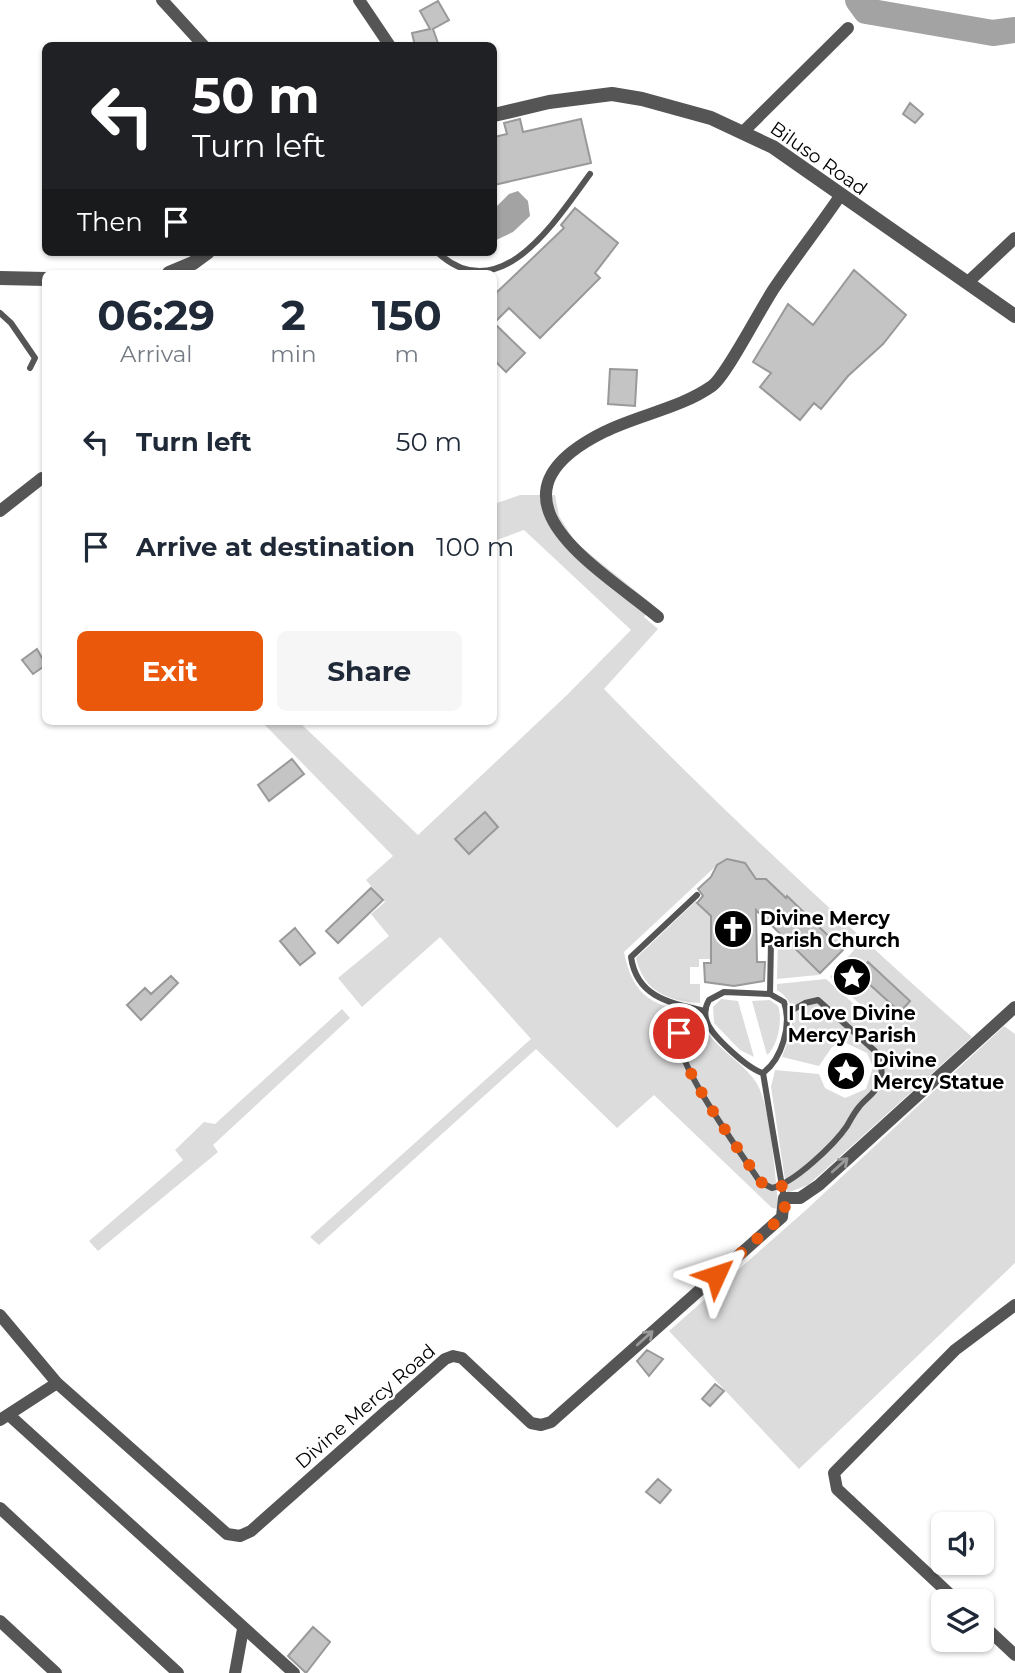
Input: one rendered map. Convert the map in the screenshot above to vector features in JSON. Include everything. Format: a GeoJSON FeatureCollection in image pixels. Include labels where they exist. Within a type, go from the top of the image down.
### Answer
{"type":"FeatureCollection","features":[{"type":"Feature","properties":{"kind":"street"},"geometry":{"type":"LineString","coordinates":[[162,0],[200,42]]}},
{"type":"Feature","properties":{"kind":"street"},"geometry":{"type":"LineString","coordinates":[[359,0],[387,42]]}},
{"type":"Feature","properties":{"kind":"street"},"geometry":{"type":"LineString","coordinates":[[744,131],[848,28]]}},
{"type":"Feature","properties":{"kind":"street","name":"Biluso Road"},"geometry":{"type":"LineString","coordinates":[[497,114],[549,102],[612,94],[675,107],[744,131],[773,147],[1015,316]]}},
{"type":"Feature","properties":{"kind":"street"},"geometry":{"type":"LineString","coordinates":[[658,617],[573,548],[554,527],[545,501],[547,488],[557,469],[573,451],[603,432],[712,386],[775,286],[840,196]]}},
{"type":"Feature","properties":{"kind":"street"},"geometry":{"type":"LineString","coordinates":[[967,283],[1015,237]]}},
{"type":"Feature","properties":{"kind":"street"},"geometry":{"type":"LineString","coordinates":[[176,270],[203,256]]}},
{"type":"Feature","properties":{"kind":"street"},"geometry":{"type":"LineString","coordinates":[[0,278],[42,279]]}},
{"type":"Feature","properties":{"kind":"street"},"geometry":{"type":"LineString","coordinates":[[0,511],[42,478]]}},
{"type":"Feature","properties":{"kind":"street"},"geometry":{"type":"LineString","coordinates":[[783,1192],[800,1198],[819,1185],[1015,1007]]}},
{"type":"Feature","properties":{"kind":"street","name":"Divine Mercy Road"},"geometry":{"type":"LineString","coordinates":[[0,1315],[57,1383],[227,1534],[240,1536],[251,1531],[445,1359],[453,1356],[462,1358],[531,1423],[541,1425],[551,1422],[782,1217],[783,1192]]}},
{"type":"Feature","properties":{"kind":"street"},"geometry":{"type":"LineString","coordinates":[[944,1589],[837,1489],[834,1473],[955,1350],[1015,1305]]}},
{"type":"Feature","properties":{"kind":"street"},"geometry":{"type":"LineString","coordinates":[[57,1383],[4,1418],[293,1673]]}},
{"type":"Feature","properties":{"kind":"street"},"geometry":{"type":"LineString","coordinates":[[0,1508],[178,1673]]}},
{"type":"Feature","properties":{"kind":"street"},"geometry":{"type":"LineString","coordinates":[[0,1621],[57,1673]]}},
{"type":"Feature","properties":{"kind":"street"},"geometry":{"type":"LineString","coordinates":[[235,1673],[243,1629]]}},
{"type":"Feature","properties":{"kind":"street"},"geometry":{"type":"LineString","coordinates":[[994,1635],[1015,1655]]}},
{"type":"Feature","properties":{"kind":"lane"},"geometry":{"type":"LineString","coordinates":[[476,270],[502,267],[525,253],[546,233],[590,174]]}},
{"type":"Feature","properties":{"kind":"lane"},"geometry":{"type":"LineString","coordinates":[[444,256],[466,270]]}},
{"type":"Feature","properties":{"kind":"lane"},"geometry":{"type":"LineString","coordinates":[[0,313],[19,332],[34,358],[30,369]]}},
{"type":"Feature","properties":{"kind":"lane"},"geometry":{"type":"LineString","coordinates":[[697,895],[631,957],[638,981],[651,995],[705,1011]]}},
{"type":"Feature","properties":{"kind":"lane"},"geometry":{"type":"LineString","coordinates":[[770,993],[771,941]]}},
{"type":"Feature","properties":{"kind":"lane"},"geometry":{"type":"LineString","coordinates":[[763,1073],[752,1068],[721,1040],[706,1019],[705,1011],[709,1000],[720,993],[770,993],[781,999],[787,1013],[778,1055],[763,1073],[783,1192]]}},
{"type":"Feature","properties":{"kind":"lane"},"geometry":{"type":"LineString","coordinates":[[783,1192],[842,1132],[857,1109],[877,1089],[882,1070],[880,1060],[869,1044],[818,1000],[805,1003],[787,1013]]}},
{"type":"Feature","properties":{"kind":"lane"},"geometry":{"type":"LineString","coordinates":[[706,1019],[679,1033],[677,1047],[703,1093],[761,1182],[783,1192]]}},
{"type":"Feature","properties":{"kind":"shaded area"},"geometry":{"type":"Polygon","coordinates":[[[518,191],[528,201],[530,216],[513,232],[497,240],[497,206],[509,194],[518,191]]]}},
{"type":"Feature","properties":{"kind":"shaded area"},"geometry":{"type":"Polygon","coordinates":[[[520,495],[555,495],[559,516],[575,542],[653,605],[644,617],[658,629],[604,689],[785,867],[972,1037],[808,1185],[787,1193],[771,1087],[775,1070],[819,1074],[825,1088],[845,1098],[866,1089],[873,1067],[867,1053],[846,1043],[832,1047],[819,1066],[782,1057],[791,1030],[792,1012],[790,1004],[777,990],[777,984],[826,979],[875,1023],[892,1005],[900,1012],[910,1001],[868,962],[858,973],[889,1002],[875,1018],[830,977],[854,950],[848,944],[843,950],[788,897],[754,879],[745,863],[727,859],[717,865],[624,952],[633,980],[648,998],[669,1007],[698,1013],[707,1033],[756,1082],[769,1124],[779,1209],[772,1208],[654,1095],[617,1128],[536,1049],[319,1245],[310,1237],[531,1039],[440,937],[362,1007],[338,978],[389,936],[371,914],[385,902],[366,880],[393,856],[265,725],[302,725],[418,835],[567,695],[631,630],[524,530],[497,540],[497,503],[520,495]]]}},
{"type":"Feature","properties":{"kind":"shaded area"},"geometry":{"type":"Polygon","coordinates":[[[696,901],[711,916],[711,959],[699,959],[699,967],[690,967],[690,984],[700,984],[700,1003],[668,997],[651,987],[636,958],[696,901]]]}},
{"type":"Feature","properties":{"kind":"shaded area"},"geometry":{"type":"Polygon","coordinates":[[[782,935],[820,973],[818,975],[777,979],[778,939],[782,935]]]}},
{"type":"Feature","properties":{"kind":"shaded area"},"geometry":{"type":"Polygon","coordinates":[[[721,999],[738,1001],[754,1057],[740,1050],[714,1023],[713,1007],[721,999]]]}},
{"type":"Feature","properties":{"kind":"shaded area"},"geometry":{"type":"Polygon","coordinates":[[[770,1000],[778,1006],[780,1025],[777,1039],[767,1055],[752,1001],[770,1000]]]}},
{"type":"Feature","properties":{"kind":"shaded area"},"geometry":{"type":"Polygon","coordinates":[[[342,1009],[350,1018],[213,1145],[218,1152],[98,1251],[89,1241],[183,1160],[175,1150],[204,1122],[215,1124],[342,1009]]]}},
{"type":"Feature","properties":{"kind":"shaded area"},"geometry":{"type":"Polygon","coordinates":[[[1004,1026],[1015,1034],[1015,1263],[799,1469],[669,1331],[806,1210],[1004,1026]]]}},
{"type":"Feature","properties":{"kind":"building"},"geometry":{"type":"Polygon","coordinates":[[[438,1],[449,20],[433,29],[438,42],[414,42],[412,33],[430,29],[420,11],[438,1]]]}},
{"type":"Feature","properties":{"kind":"building"},"geometry":{"type":"Polygon","coordinates":[[[910,103],[923,114],[915,123],[903,114],[910,103]]]}},
{"type":"Feature","properties":{"kind":"building"},"geometry":{"type":"Polygon","coordinates":[[[520,119],[523,132],[581,119],[591,163],[497,184],[497,136],[507,134],[504,123],[520,119]]]}},
{"type":"Feature","properties":{"kind":"building"},"geometry":{"type":"Polygon","coordinates":[[[575,208],[618,243],[595,273],[600,278],[540,338],[509,308],[497,320],[497,292],[564,228],[561,225],[575,208]]]}},
{"type":"Feature","properties":{"kind":"building"},"geometry":{"type":"Polygon","coordinates":[[[854,270],[906,315],[883,344],[848,376],[821,409],[814,403],[800,420],[760,387],[771,373],[753,362],[788,304],[813,325],[854,270]]]}},
{"type":"Feature","properties":{"kind":"building"},"geometry":{"type":"Polygon","coordinates":[[[497,326],[525,353],[506,372],[497,363],[497,326]]]}},
{"type":"Feature","properties":{"kind":"building"},"geometry":{"type":"Polygon","coordinates":[[[610,369],[637,370],[635,406],[608,404],[610,369]]]}},
{"type":"Feature","properties":{"kind":"building"},"geometry":{"type":"Polygon","coordinates":[[[37,649],[42,658],[42,668],[33,674],[22,660],[37,649]]]}},
{"type":"Feature","properties":{"kind":"building"},"geometry":{"type":"Polygon","coordinates":[[[292,759],[304,774],[269,801],[258,785],[292,759]]]}},
{"type":"Feature","properties":{"kind":"building"},"geometry":{"type":"Polygon","coordinates":[[[485,812],[498,827],[469,854],[455,839],[485,812]]]}},
{"type":"Feature","properties":{"kind":"building","name":"Divine Mercy Parish Church"},"geometry":{"type":"Polygon","coordinates":[[[727,859],[745,863],[756,879],[766,879],[843,950],[820,973],[756,910],[757,962],[765,962],[764,981],[734,986],[705,982],[704,963],[711,963],[711,916],[697,903],[703,896],[698,889],[711,877],[717,865],[727,859]]]}},
{"type":"Feature","properties":{"kind":"building"},"geometry":{"type":"Polygon","coordinates":[[[371,888],[383,900],[338,943],[326,931],[371,888]]]}},
{"type":"Feature","properties":{"kind":"building"},"geometry":{"type":"Polygon","coordinates":[[[295,928],[315,953],[300,965],[280,941],[295,928]]]}},
{"type":"Feature","properties":{"kind":"building"},"geometry":{"type":"Polygon","coordinates":[[[868,962],[910,1001],[900,1012],[857,973],[868,962]]]}},
{"type":"Feature","properties":{"kind":"building"},"geometry":{"type":"Polygon","coordinates":[[[171,976],[178,983],[141,1020],[127,1005],[145,988],[151,994],[171,976]]]}},
{"type":"Feature","properties":{"kind":"building"},"geometry":{"type":"Polygon","coordinates":[[[846,1053],[859,1058],[864,1071],[859,1084],[846,1089],[833,1084],[828,1071],[833,1058],[846,1053]]]}},
{"type":"Feature","properties":{"kind":"building"},"geometry":{"type":"Polygon","coordinates":[[[647,1350],[663,1359],[649,1376],[637,1361],[647,1350]]]}},
{"type":"Feature","properties":{"kind":"building"},"geometry":{"type":"Polygon","coordinates":[[[715,1384],[724,1391],[710,1406],[702,1399],[715,1384]]]}},
{"type":"Feature","properties":{"kind":"building"},"geometry":{"type":"Polygon","coordinates":[[[658,1479],[671,1490],[660,1503],[646,1492],[658,1479]]]}},
{"type":"Feature","properties":{"kind":"building"},"geometry":{"type":"Polygon","coordinates":[[[313,1627],[330,1642],[306,1673],[288,1656],[313,1627]]]}},
{"type":"Feature","properties":{"kind":"waterway"},"geometry":{"type":"LineString","coordinates":[[858,0],[866,11],[993,33],[1015,30]]}},
{"type":"Feature","properties":{"kind":"place","name":"Divine Mercy Parish Church"},"geometry":{"type":"Point","coordinates":[733,929]}},
{"type":"Feature","properties":{"kind":"place","name":"I Love Divine Mercy Parish"},"geometry":{"type":"Point","coordinates":[852,977]}},
{"type":"Feature","properties":{"kind":"place","name":"Divine Mercy Statue"},"geometry":{"type":"Point","coordinates":[846,1071]}},
{"type":"Feature","properties":{"kind":"route"},"geometry":{"type":"LineString","coordinates":[[679,1033],[677,1047],[703,1093],[761,1182],[772,1188],[782,1186],[784,1198],[785,1209],[782,1217],[716,1275]]}}]}
